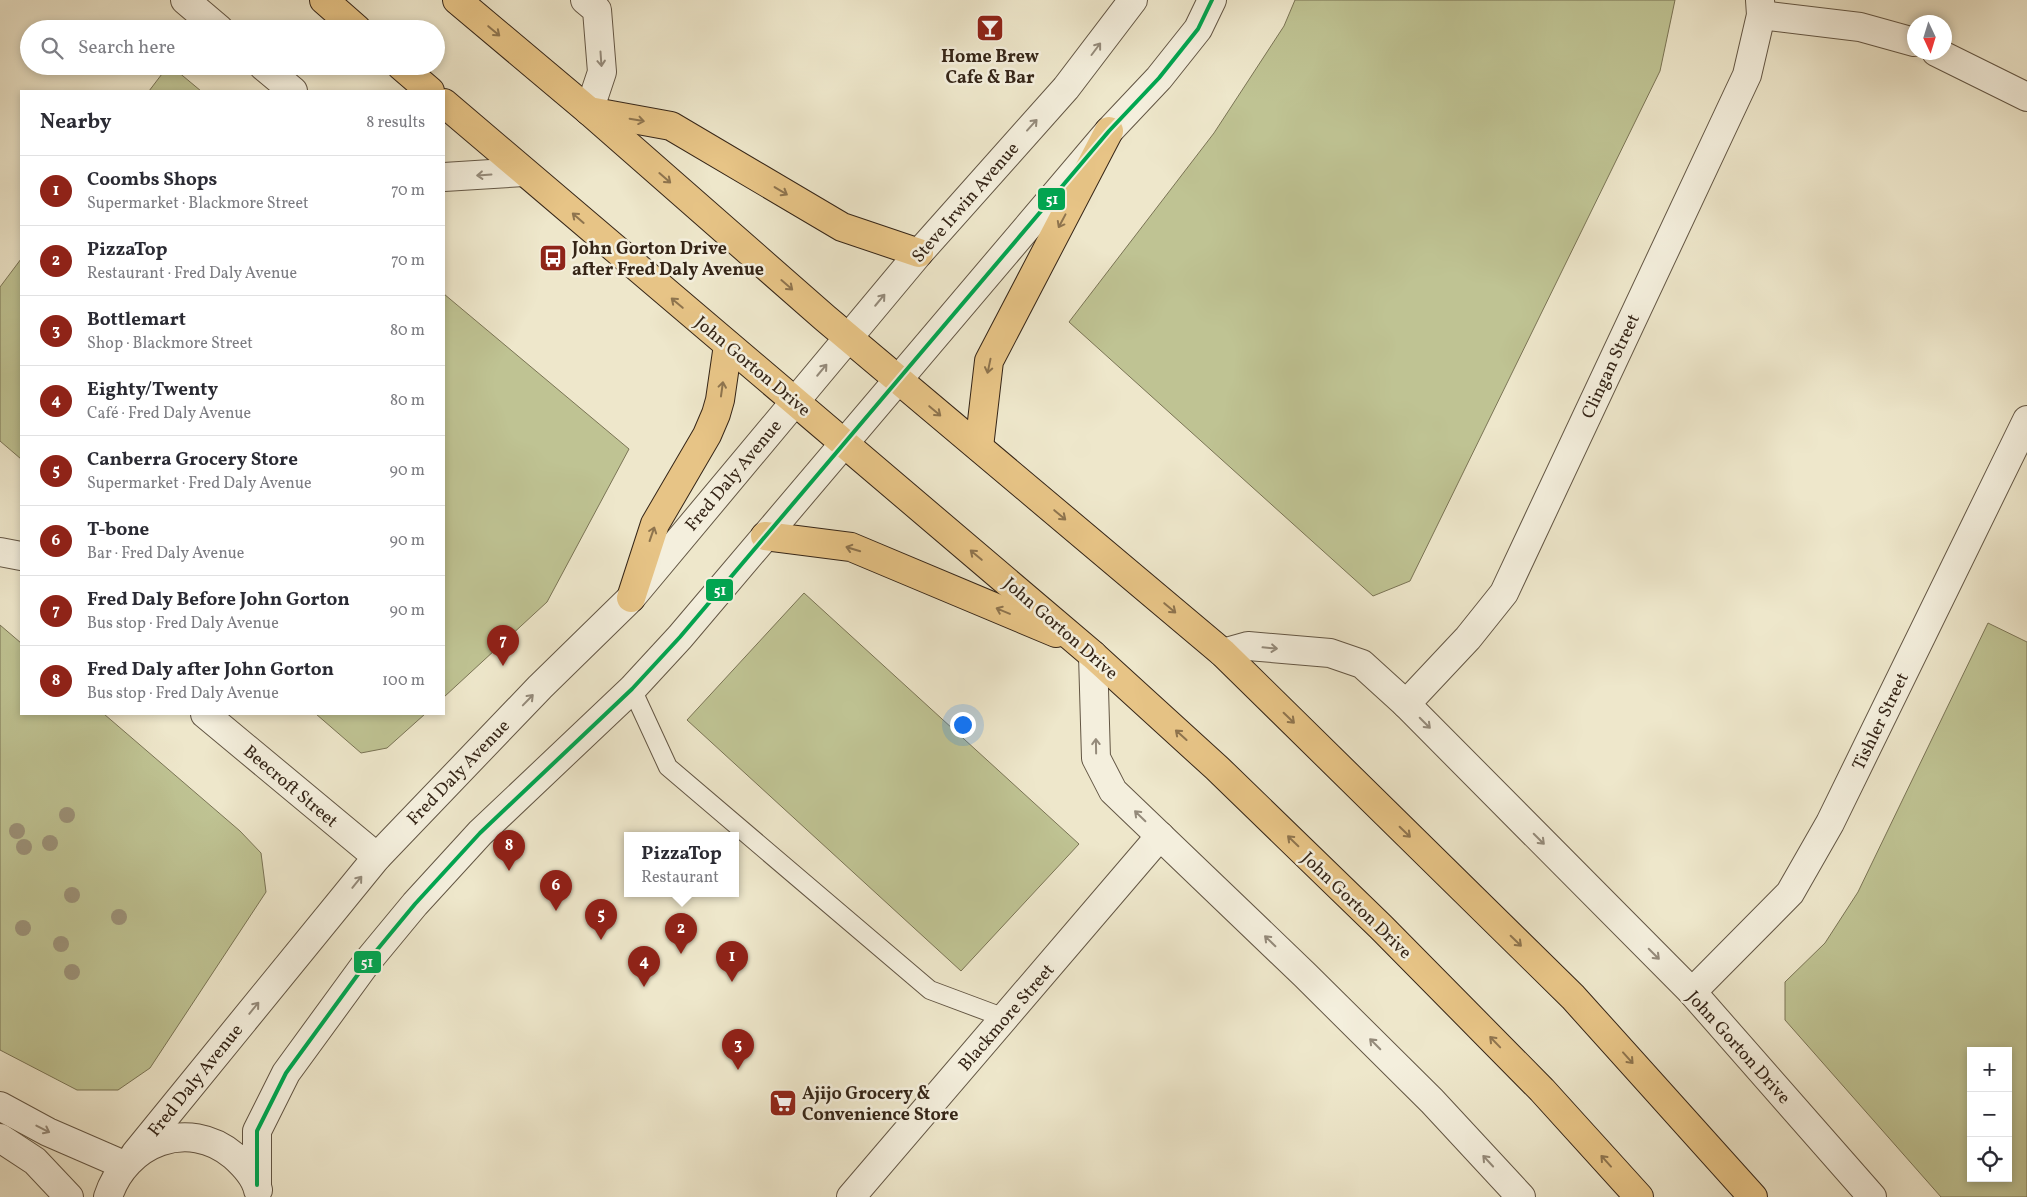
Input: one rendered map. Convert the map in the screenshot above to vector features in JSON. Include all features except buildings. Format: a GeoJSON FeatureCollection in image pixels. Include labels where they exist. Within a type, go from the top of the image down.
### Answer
{"type":"FeatureCollection","features":[{"type":"Feature","properties":{"kind":"main road"},"geometry":{"type":"LineString","coordinates":[[324,0],[347,20]]}},
{"type":"Feature","properties":{"kind":"main road"},"geometry":{"type":"LineString","coordinates":[[456,0],[589,111],[848,338],[1223,653],[1573,997],[1753,1197]]}},
{"type":"Feature","properties":{"kind":"main road"},"geometry":{"type":"LineString","coordinates":[[411,75],[429,90]]}},
{"type":"Feature","properties":{"kind":"main road","name":"John Gorton Drive"},"geometry":{"type":"LineString","coordinates":[[445,104],[1087,649],[1217,768],[1381,927],[1542,1090],[1638,1197]]}},
{"type":"Feature","properties":{"kind":"main road"},"geometry":{"type":"LineString","coordinates":[[589,111],[671,126],[842,227],[919,253]]}},
{"type":"Feature","properties":{"kind":"main road"},"geometry":{"type":"LineString","coordinates":[[979,447],[989,361],[1109,131]]}},
{"type":"Feature","properties":{"kind":"main road"},"geometry":{"type":"LineString","coordinates":[[631,598],[655,524],[707,435],[716,414],[720,400],[728,345]]}},
{"type":"Feature","properties":{"kind":"main road"},"geometry":{"type":"LineString","coordinates":[[765,536],[851,547],[1087,649]]}},
{"type":"Feature","properties":{"kind":"street"},"geometry":{"type":"LineString","coordinates":[[185,0],[208,20]]}},
{"type":"Feature","properties":{"kind":"street"},"geometry":{"type":"LineString","coordinates":[[585,0],[597,10],[602,72],[589,111]]}},
{"type":"Feature","properties":{"kind":"street","name":"Steve Irwin Avenue"},"geometry":{"type":"LineString","coordinates":[[795,402],[919,253],[1066,88],[1133,0]]}},
{"type":"Feature","properties":{"kind":"street"},"geometry":{"type":"LineString","coordinates":[[844,444],[1109,131],[1159,78],[1198,28],[1212,0]]}},
{"type":"Feature","properties":{"kind":"street"},"geometry":{"type":"LineString","coordinates":[[1761,8],[1860,27],[1907,40]]}},
{"type":"Feature","properties":{"kind":"street","name":"Clingan Street"},"geometry":{"type":"LineString","coordinates":[[1406,704],[1468,638],[1504,593],[1746,75],[1761,8]]}},
{"type":"Feature","properties":{"kind":"street"},"geometry":{"type":"LineString","coordinates":[[1952,60],[2027,97]]}},
{"type":"Feature","properties":{"kind":"street"},"geometry":{"type":"LineString","coordinates":[[274,75],[292,90]]}},
{"type":"Feature","properties":{"kind":"street"},"geometry":{"type":"LineString","coordinates":[[445,177],[524,172]]}},
{"type":"Feature","properties":{"kind":"street","name":"Fred Daly Avenue"},"geometry":{"type":"LineString","coordinates":[[108,1197],[116,1177],[377,858],[540,687],[631,598],[795,402]]}},
{"type":"Feature","properties":{"kind":"street","name":"Tishler Street"},"geometry":{"type":"LineString","coordinates":[[1692,992],[1790,893],[1830,823],[2027,420]]}},
{"type":"Feature","properties":{"kind":"street","name":"Fred Daly Avenue"},"geometry":{"type":"LineString","coordinates":[[258,1191],[257,1131],[286,1074],[367,962],[480,833],[632,689],[680,636],[844,444]]}},
{"type":"Feature","properties":{"kind":"street"},"geometry":{"type":"LineString","coordinates":[[0,552],[20,556]]}},
{"type":"Feature","properties":{"kind":"street","name":"John Gorton Drive"},"geometry":{"type":"LineString","coordinates":[[1223,653],[1248,646],[1330,653],[1362,664],[1406,704],[1692,992],[1872,1197]]}},
{"type":"Feature","properties":{"kind":"street"},"geometry":{"type":"LineString","coordinates":[[1087,649],[1096,758],[1113,791],[1432,1101],[1521,1197]]}},
{"type":"Feature","properties":{"kind":"street","name":"Beecroft Street"},"geometry":{"type":"LineString","coordinates":[[206,715],[377,858]]}},
{"type":"Feature","properties":{"kind":"street","name":"Blackmore Street"},"geometry":{"type":"LineString","coordinates":[[852,1197],[1160,836]]}},
{"type":"Feature","properties":{"kind":"street"},"geometry":{"type":"LineString","coordinates":[[0,1106],[48,1132],[130,1160]]}},
{"type":"Feature","properties":{"kind":"street"},"geometry":{"type":"LineString","coordinates":[[0,1138],[35,1162],[69,1197]]}},
{"type":"Feature","properties":{"kind":"street","name":"Fred Daly Avenue"},"geometry":{"type":"LineString","coordinates":[[130,1160],[156,1142],[180,1138],[204,1140],[226,1149],[244,1164],[258,1191]]}},
{"type":"Feature","properties":{"kind":"lane"},"geometry":{"type":"LineString","coordinates":[[632,689],[668,767],[930,990],[1005,1018]]}},
{"type":"Feature","properties":{"kind":"green space"},"geometry":{"type":"Polygon","coordinates":[[[1295,0],[1675,0],[1660,71],[1410,581],[1373,596],[1069,322],[1214,133],[1284,26],[1295,0]]]}},
{"type":"Feature","properties":{"kind":"green space"},"geometry":{"type":"Polygon","coordinates":[[[161,75],[182,75],[200,90],[150,90],[161,75]]]}},
{"type":"Feature","properties":{"kind":"green space"},"geometry":{"type":"Polygon","coordinates":[[[20,260],[20,458],[0,441],[0,287],[20,260]]]}},
{"type":"Feature","properties":{"kind":"green space"},"geometry":{"type":"Polygon","coordinates":[[[445,295],[629,449],[547,602],[445,696],[445,295]]]}},
{"type":"Feature","properties":{"kind":"green space"},"geometry":{"type":"Polygon","coordinates":[[[804,593],[1079,844],[961,971],[687,720],[804,593]]]}},
{"type":"Feature","properties":{"kind":"green space"},"geometry":{"type":"Polygon","coordinates":[[[1988,623],[2027,642],[2027,1197],[1941,1197],[1785,1020],[1785,982],[1825,943],[1858,892],[1988,623]]]}},
{"type":"Feature","properties":{"kind":"green space"},"geometry":{"type":"Polygon","coordinates":[[[0,625],[20,642],[20,715],[105,715],[240,831],[261,853],[266,892],[150,1068],[118,1090],[77,1090],[0,1050],[0,625]]]}},
{"type":"Feature","properties":{"kind":"green space"},"geometry":{"type":"Polygon","coordinates":[[[317,715],[424,715],[387,748],[361,753],[317,715]]]}},
{"type":"Feature","properties":{"kind":"transit line","name":"51"},"geometry":{"type":"LineString","coordinates":[[257,1185],[257,1131],[286,1073],[367,962],[415,904],[480,833],[632,689],[680,637],[1109,131],[1159,78],[1198,29],[1212,0]]}},
{"type":"Feature","properties":{"kind":"place","name":"Home Brew Cafe & Bar"},"geometry":{"type":"Point","coordinates":[990,28]}},
{"type":"Feature","properties":{"kind":"place","name":"John Gorton Drive after Fred Daly Avenue"},"geometry":{"type":"Point","coordinates":[553,258]}},
{"type":"Feature","properties":{"kind":"place","name":"Fred Daly Before John Gorton"},"geometry":{"type":"Point","coordinates":[503,666]}},
{"type":"Feature","properties":{"kind":"place","name":"Fred Daly after John Gorton"},"geometry":{"type":"Point","coordinates":[509,871]}},
{"type":"Feature","properties":{"kind":"place","name":"T-bone"},"geometry":{"type":"Point","coordinates":[556,911]}},
{"type":"Feature","properties":{"kind":"place","name":"Canberra Grocery Store"},"geometry":{"type":"Point","coordinates":[601,940]}},
{"type":"Feature","properties":{"kind":"place","name":"PizzaTop"},"geometry":{"type":"Point","coordinates":[681,954]}},
{"type":"Feature","properties":{"kind":"place","name":"Coombs Shops"},"geometry":{"type":"Point","coordinates":[732,982]}},
{"type":"Feature","properties":{"kind":"place","name":"Eighty/Twenty"},"geometry":{"type":"Point","coordinates":[644,987]}},
{"type":"Feature","properties":{"kind":"place","name":"Bottlemart"},"geometry":{"type":"Point","coordinates":[738,1070]}},
{"type":"Feature","properties":{"kind":"place","name":"Ajijo Grocery & Convenience Store"},"geometry":{"type":"Point","coordinates":[783,1103]}}]}
